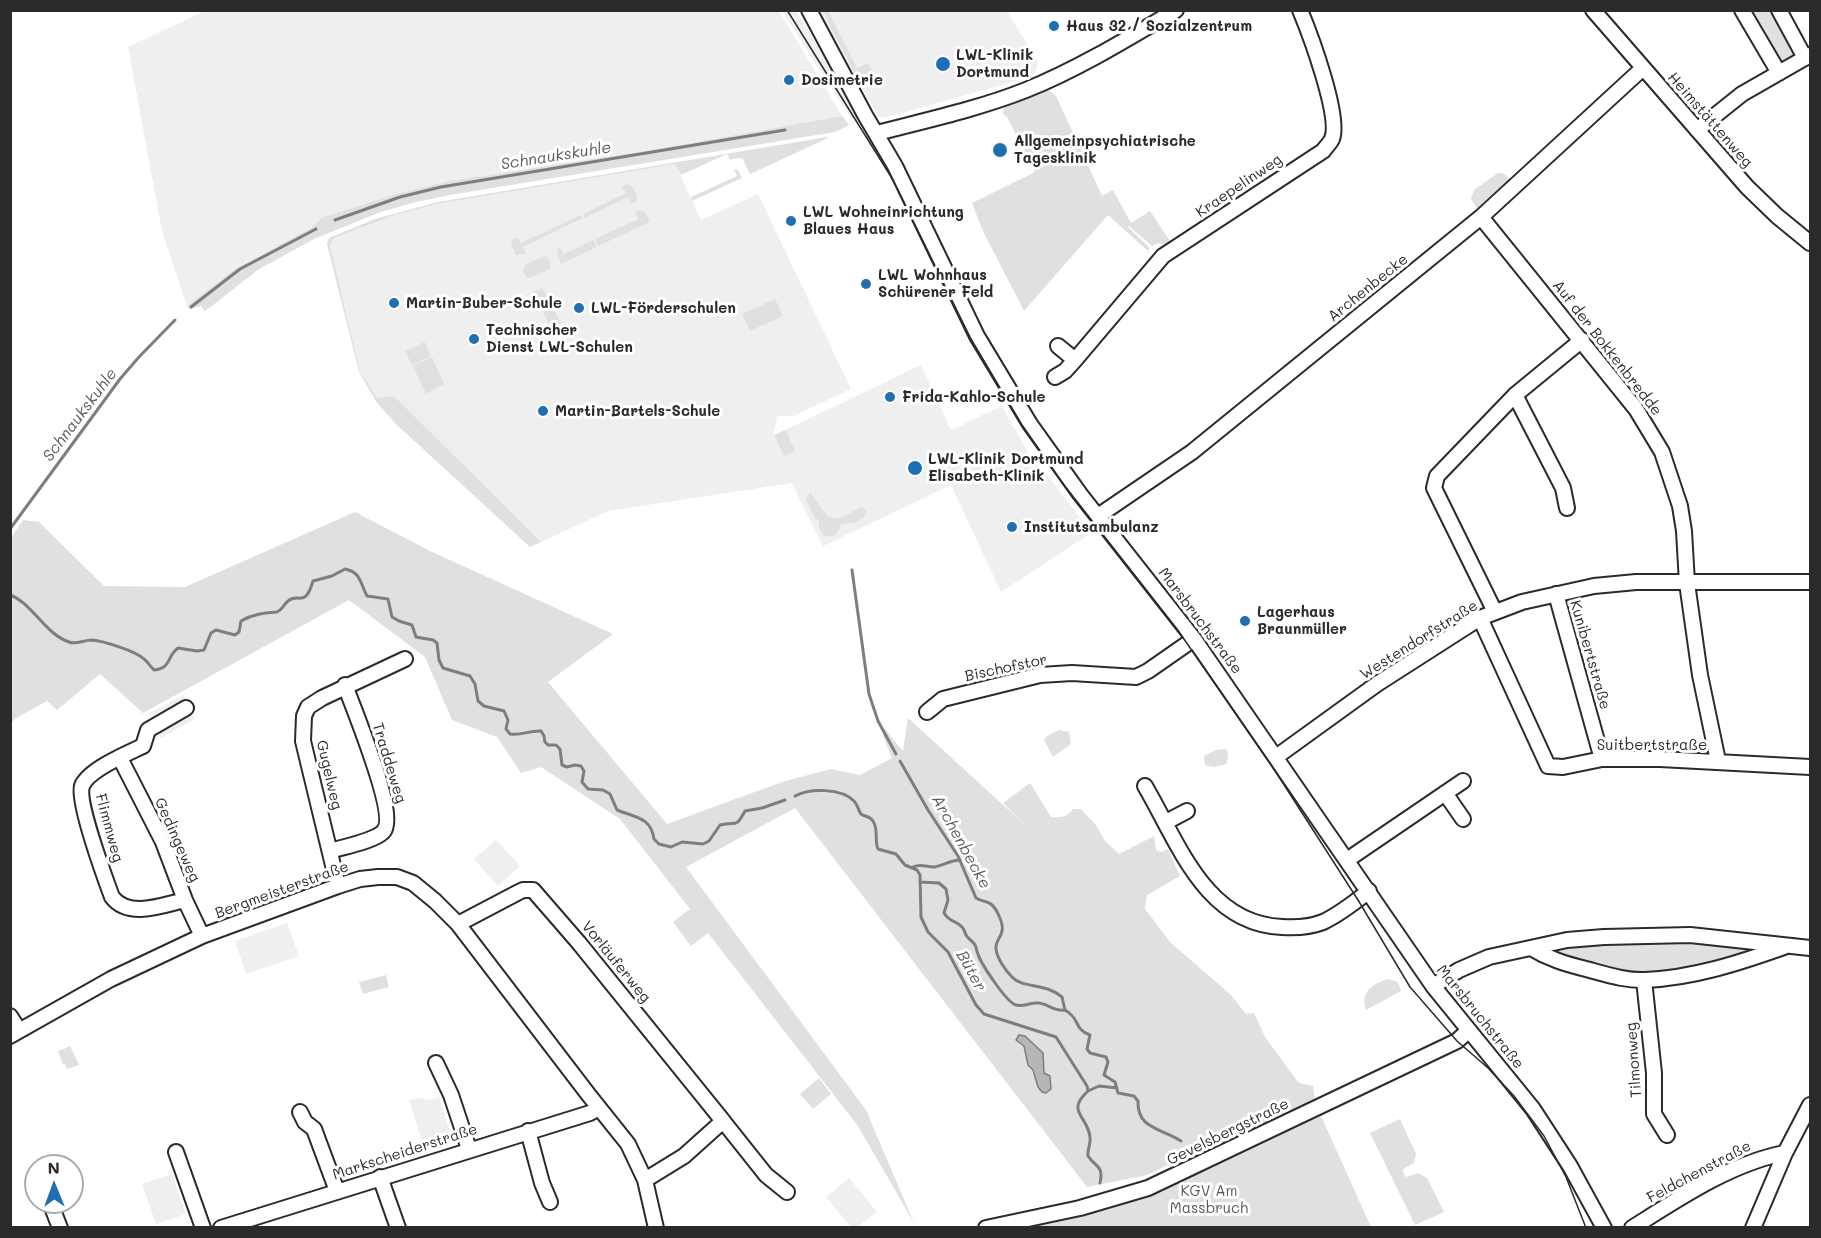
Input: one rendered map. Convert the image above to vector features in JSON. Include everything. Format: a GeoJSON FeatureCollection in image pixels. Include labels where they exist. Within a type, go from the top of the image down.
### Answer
{"type":"FeatureCollection","features":[{"type":"Feature","properties":{"kind":"street","name":"Marsbruchstraße"},"geometry":{"type":"LineString","coordinates":[[809,10],[895,166],[977,336],[1045,447],[1194,639],[1370,891],[1433,986],[1533,1109],[1570,1166],[1604,1227]]}},
{"type":"Feature","properties":{"kind":"street"},"geometry":{"type":"LineString","coordinates":[[877,134],[1026,90],[1105,51],[1176,10]]}},
{"type":"Feature","properties":{"kind":"street","name":"Kraepelinweg"},"geometry":{"type":"LineString","coordinates":[[1055,377],[1065,371],[1075,360],[1163,256],[1323,151],[1332,139],[1333,119],[1321,68],[1300,10]]}},
{"type":"Feature","properties":{"kind":"street","name":"Heimstättenweg"},"geometry":{"type":"LineString","coordinates":[[1593,10],[1747,187],[1810,243]]}},
{"type":"Feature","properties":{"kind":"street"},"geometry":{"type":"LineString","coordinates":[[1742,10],[1779,73]]}},
{"type":"Feature","properties":{"kind":"street"},"geometry":{"type":"LineString","coordinates":[[1697,130],[1742,94],[1808,56],[1779,10]]}},
{"type":"Feature","properties":{"kind":"street","name":"Archenbecke"},"geometry":{"type":"LineString","coordinates":[[1098,516],[1192,452],[1481,218],[1643,68]]}},
{"type":"Feature","properties":{"kind":"street","name":"Auf der Bokkenbredde"},"geometry":{"type":"LineString","coordinates":[[1481,218],[1636,409],[1662,452],[1680,506],[1687,583],[1700,675],[1718,761]]}},
{"type":"Feature","properties":{"kind":"street"},"geometry":{"type":"LineString","coordinates":[[1495,612],[1434,488],[1434,482],[1515,395],[1582,340]]}},
{"type":"Feature","properties":{"kind":"street"},"geometry":{"type":"LineString","coordinates":[[1058,346],[1075,360]]}},
{"type":"Feature","properties":{"kind":"street"},"geometry":{"type":"LineString","coordinates":[[1515,395],[1563,488],[1567,508]]}},
{"type":"Feature","properties":{"kind":"street","name":"Westendorfstraße"},"geometry":{"type":"LineString","coordinates":[[1276,757],[1377,684],[1480,618],[1522,602],[1605,585],[1636,582],[1810,582]]}},
{"type":"Feature","properties":{"kind":"street","name":"Kunibertstraße"},"geometry":{"type":"LineString","coordinates":[[1556,594],[1602,759]]}},
{"type":"Feature","properties":{"kind":"street","name":"Suitbertstraße"},"geometry":{"type":"LineString","coordinates":[[1480,618],[1548,766],[1563,767],[1602,759],[1718,761],[1810,767]]}},
{"type":"Feature","properties":{"kind":"street","name":"Bischofstor"},"geometry":{"type":"LineString","coordinates":[[927,712],[943,699],[1040,675],[1072,673],[1118,677],[1136,676],[1148,671],[1194,639]]}},
{"type":"Feature","properties":{"kind":"street","name":"Gugelweg"},"geometry":{"type":"LineString","coordinates":[[338,885],[303,741],[304,716],[308,707],[345,685],[405,659]]}},
{"type":"Feature","properties":{"kind":"street","name":"Traddeweg"},"geometry":{"type":"LineString","coordinates":[[330,851],[374,837],[382,833],[387,825],[387,812],[369,747],[345,685]]}},
{"type":"Feature","properties":{"kind":"street","name":"Flimmweg"},"geometry":{"type":"LineString","coordinates":[[185,900],[135,910],[116,903],[96,850],[82,797],[82,787],[97,771],[143,746],[148,729],[186,708]]}},
{"type":"Feature","properties":{"kind":"street","name":"Gedingeweg"},"geometry":{"type":"LineString","coordinates":[[120,758],[163,842],[185,900],[202,936]]}},
{"type":"Feature","properties":{"kind":"street"},"geometry":{"type":"LineString","coordinates":[[1347,860],[1463,780]]}},
{"type":"Feature","properties":{"kind":"street"},"geometry":{"type":"LineString","coordinates":[[1145,786],[1187,863],[1200,882],[1224,906],[1236,914],[1252,921],[1277,927],[1314,925],[1335,916],[1370,891]]}},
{"type":"Feature","properties":{"kind":"street"},"geometry":{"type":"LineString","coordinates":[[1445,793],[1463,819]]}},
{"type":"Feature","properties":{"kind":"street"},"geometry":{"type":"LineString","coordinates":[[1166,822],[1187,811]]}},
{"type":"Feature","properties":{"kind":"street","name":"Bergmeisterstraße"},"geometry":{"type":"LineString","coordinates":[[15,1033],[111,979],[202,936],[338,885],[378,877],[397,877],[413,883],[458,924],[628,1143],[645,1180],[656,1227]]}},
{"type":"Feature","properties":{"kind":"street","name":"Vorläuferweg"},"geometry":{"type":"LineString","coordinates":[[458,924],[523,890],[533,890],[579,942],[766,1175],[787,1192]]}},
{"type":"Feature","properties":{"kind":"street"},"geometry":{"type":"LineString","coordinates":[[1433,986],[1459,970],[1490,957],[1567,940],[1656,934],[1690,935],[1810,948]]}},
{"type":"Feature","properties":{"kind":"street"},"geometry":{"type":"LineString","coordinates":[[1531,948],[1555,961],[1610,975],[1644,980],[1694,974],[1744,962],[1786,946]]}},
{"type":"Feature","properties":{"kind":"street","name":"Tilmonweg"},"geometry":{"type":"LineString","coordinates":[[1644,980],[1654,1073],[1654,1114],[1667,1135]]}},
{"type":"Feature","properties":{"kind":"street"},"geometry":{"type":"LineString","coordinates":[[10,1016],[15,1033]]}},
{"type":"Feature","properties":{"kind":"street","name":"Gevelsbergstraße"},"geometry":{"type":"LineString","coordinates":[[986,1227],[1080,1208],[1148,1188],[1457,1041],[1469,1030]]}},
{"type":"Feature","properties":{"kind":"street"},"geometry":{"type":"LineString","coordinates":[[436,1063],[451,1095],[468,1149]]}},
{"type":"Feature","properties":{"kind":"street"},"geometry":{"type":"LineString","coordinates":[[1753,1227],[1785,1152],[1810,1106]]}},
{"type":"Feature","properties":{"kind":"street","name":"Markscheiderstraße"},"geometry":{"type":"LineString","coordinates":[[221,1227],[242,1224],[380,1177],[590,1113],[599,1108]]}},
{"type":"Feature","properties":{"kind":"street"},"geometry":{"type":"LineString","coordinates":[[300,1112],[305,1122],[314,1129],[337,1191]]}},
{"type":"Feature","properties":{"kind":"street"},"geometry":{"type":"LineString","coordinates":[[645,1180],[684,1156],[723,1121]]}},
{"type":"Feature","properties":{"kind":"street"},"geometry":{"type":"LineString","coordinates":[[528,1131],[542,1183],[550,1202]]}},
{"type":"Feature","properties":{"kind":"street"},"geometry":{"type":"LineString","coordinates":[[176,1152],[203,1227]]}},
{"type":"Feature","properties":{"kind":"street","name":"Feldchenstraße"},"geometry":{"type":"LineString","coordinates":[[1632,1227],[1734,1169],[1762,1157],[1785,1152]]}},
{"type":"Feature","properties":{"kind":"street"},"geometry":{"type":"LineString","coordinates":[[380,1177],[398,1227]]}},
{"type":"Feature","properties":{"kind":"shaded area"},"geometry":{"type":"Polygon","coordinates":[[[205,11],[779,11],[842,116],[639,152],[449,181],[399,193],[323,217],[311,228],[235,269],[187,306],[162,231],[128,47],[205,11]]]}},
{"type":"Feature","properties":{"kind":"shaded area"},"geometry":{"type":"Polygon","coordinates":[[[782,11],[797,11],[858,117],[852,120],[782,11]]]}},
{"type":"Feature","properties":{"kind":"shaded area","name":"LWL-Klinik Dortmund"},"geometry":{"type":"Polygon","coordinates":[[[816,11],[1007,11],[1038,62],[1037,67],[1035,73],[1009,83],[884,118],[879,117],[816,11]]]}},
{"type":"Feature","properties":{"kind":"shaded area","name":"LWL-Förderschulen"},"geometry":{"type":"Polygon","coordinates":[[[675,164],[701,220],[758,194],[851,389],[793,416],[777,416],[773,436],[921,365],[951,430],[1002,406],[1029,454],[1032,454],[1091,533],[1001,592],[951,485],[823,546],[792,483],[608,511],[541,542],[394,396],[377,399],[360,372],[330,245],[334,238],[395,215],[438,204],[675,164]]]}},
{"type":"Feature","properties":{"kind":"shaded area"},"geometry":{"type":"Polygon","coordinates":[[[184,695],[195,719],[161,738],[149,713],[184,695]]]}},
{"type":"Feature","properties":{"kind":"shaded area"},"geometry":{"type":"Polygon","coordinates":[[[496,840],[520,866],[498,886],[474,859],[496,840]]]}},
{"type":"Feature","properties":{"kind":"shaded area"},"geometry":{"type":"Polygon","coordinates":[[[287,923],[299,956],[246,974],[235,941],[287,923]]]}},
{"type":"Feature","properties":{"kind":"shaded area"},"geometry":{"type":"Polygon","coordinates":[[[1019,1035],[1025,1036],[1043,1053],[1044,1073],[1050,1076],[1051,1089],[1046,1093],[1038,1087],[1033,1070],[1028,1065],[1024,1046],[1016,1040],[1019,1035]]]}},
{"type":"Feature","properties":{"kind":"shaded area"},"geometry":{"type":"Polygon","coordinates":[[[439,1097],[450,1132],[422,1141],[409,1100],[418,1098],[431,1100],[439,1097]]]}},
{"type":"Feature","properties":{"kind":"shaded area"},"geometry":{"type":"Polygon","coordinates":[[[172,1174],[186,1214],[156,1224],[142,1184],[172,1174]]]}},
{"type":"Feature","properties":{"kind":"shaded area"},"geometry":{"type":"Polygon","coordinates":[[[849,1178],[877,1212],[857,1227],[851,1227],[826,1197],[849,1178]]]}},
{"type":"Feature","properties":{"kind":"green space"},"geometry":{"type":"Polygon","coordinates":[[[824,11],[828,11],[857,68],[868,63],[875,76],[860,83],[824,11]]]}},
{"type":"Feature","properties":{"kind":"green space"},"geometry":{"type":"Polygon","coordinates":[[[1746,11],[1775,11],[1798,54],[1781,65],[1746,11]]]}},
{"type":"Feature","properties":{"kind":"green space"},"geometry":{"type":"Polygon","coordinates":[[[1044,89],[1056,96],[1102,196],[1113,190],[1131,223],[1150,211],[1172,244],[1158,243],[1152,246],[1127,226],[1150,248],[1148,251],[1108,215],[1024,311],[982,229],[972,203],[1035,172],[1007,117],[1003,114],[1004,105],[1044,89]]]}},
{"type":"Feature","properties":{"kind":"green space"},"geometry":{"type":"Polygon","coordinates":[[[842,116],[849,125],[835,132],[456,194],[378,213],[314,239],[259,269],[204,311],[201,306],[191,309],[187,306],[235,269],[311,228],[323,217],[399,193],[449,181],[639,152],[842,116]]]}},
{"type":"Feature","properties":{"kind":"green space"},"geometry":{"type":"Polygon","coordinates":[[[827,137],[750,174],[742,158],[730,160],[727,154],[681,175],[675,164],[438,204],[395,215],[334,238],[330,245],[360,372],[377,398],[394,396],[541,542],[530,547],[397,425],[377,403],[359,372],[327,244],[329,238],[375,219],[438,202],[827,137]]]}},
{"type":"Feature","properties":{"kind":"green space"},"geometry":{"type":"Polygon","coordinates":[[[734,169],[738,170],[742,178],[692,201],[691,197],[737,176],[734,169]]]}},
{"type":"Feature","properties":{"kind":"green space"},"geometry":{"type":"Polygon","coordinates":[[[1498,173],[1503,173],[1512,181],[1478,210],[1471,199],[1474,190],[1498,173]]]}},
{"type":"Feature","properties":{"kind":"green space"},"geometry":{"type":"Polygon","coordinates":[[[627,184],[632,186],[637,196],[636,202],[631,204],[628,197],[585,218],[583,214],[626,193],[622,187],[627,184]]]}},
{"type":"Feature","properties":{"kind":"green space"},"geometry":{"type":"Polygon","coordinates":[[[640,210],[645,212],[650,222],[598,246],[595,239],[638,219],[635,212],[640,210]]]}},
{"type":"Feature","properties":{"kind":"green space"},"geometry":{"type":"Polygon","coordinates":[[[581,215],[583,218],[523,247],[526,254],[516,255],[511,244],[512,239],[517,237],[521,243],[581,215]]]}},
{"type":"Feature","properties":{"kind":"green space"},"geometry":{"type":"Polygon","coordinates":[[[593,240],[597,247],[561,264],[558,249],[560,248],[564,254],[593,240]]]}},
{"type":"Feature","properties":{"kind":"green space"},"geometry":{"type":"Polygon","coordinates":[[[544,256],[548,257],[551,264],[550,269],[531,278],[526,277],[523,270],[525,265],[544,256]]]}},
{"type":"Feature","properties":{"kind":"green space"},"geometry":{"type":"Polygon","coordinates":[[[543,288],[563,329],[554,333],[533,292],[543,288]]]}},
{"type":"Feature","properties":{"kind":"green space"},"geometry":{"type":"Polygon","coordinates":[[[775,299],[783,316],[750,331],[742,314],[775,299]]]}},
{"type":"Feature","properties":{"kind":"green space"},"geometry":{"type":"Polygon","coordinates":[[[425,342],[431,356],[412,365],[405,351],[425,342]]]}},
{"type":"Feature","properties":{"kind":"green space"},"geometry":{"type":"Polygon","coordinates":[[[432,357],[444,384],[426,394],[413,366],[432,357]]]}},
{"type":"Feature","properties":{"kind":"green space"},"geometry":{"type":"Polygon","coordinates":[[[786,430],[795,451],[784,456],[774,435],[786,430]]]}},
{"type":"Feature","properties":{"kind":"green space"},"geometry":{"type":"Polygon","coordinates":[[[810,492],[827,516],[838,519],[862,507],[866,511],[864,517],[854,523],[841,524],[833,536],[823,535],[819,527],[819,520],[815,518],[806,500],[810,492]]]}},
{"type":"Feature","properties":{"kind":"green space"},"geometry":{"type":"Polygon","coordinates":[[[355,512],[430,551],[613,634],[548,682],[667,824],[782,782],[831,769],[860,775],[892,758],[883,736],[884,728],[903,751],[908,718],[1025,825],[1003,803],[1030,783],[1051,817],[1063,816],[1073,809],[1081,809],[1096,825],[1105,841],[1119,854],[1154,836],[1156,850],[1161,852],[1168,849],[1180,876],[1147,895],[1145,909],[1171,943],[1231,995],[1246,1014],[1254,1013],[1265,1037],[1299,1083],[1313,1086],[1315,1100],[1262,1128],[1233,1140],[1206,1147],[1147,1175],[1087,1187],[795,808],[686,867],[866,1110],[914,1223],[858,1126],[708,933],[691,946],[673,922],[690,909],[620,819],[541,767],[521,773],[497,737],[452,720],[425,657],[349,600],[143,713],[100,674],[57,710],[47,701],[11,723],[11,538],[23,520],[39,522],[104,586],[185,587],[355,512]]]}},
{"type":"Feature","properties":{"kind":"green space"},"geometry":{"type":"Polygon","coordinates":[[[1059,730],[1069,732],[1071,744],[1053,757],[1044,740],[1059,730]]]}},
{"type":"Feature","properties":{"kind":"green space"},"geometry":{"type":"Polygon","coordinates":[[[1226,749],[1227,764],[1214,767],[1205,765],[1204,756],[1216,750],[1226,749]]]}},
{"type":"Feature","properties":{"kind":"green space"},"geometry":{"type":"Polygon","coordinates":[[[1665,939],[1756,947],[1756,951],[1729,962],[1642,976],[1554,957],[1547,948],[1665,939]]]}},
{"type":"Feature","properties":{"kind":"green space"},"geometry":{"type":"Polygon","coordinates":[[[386,975],[389,987],[363,994],[359,982],[386,975]]]}},
{"type":"Feature","properties":{"kind":"green space"},"geometry":{"type":"Polygon","coordinates":[[[1387,979],[1398,982],[1401,991],[1366,1010],[1366,993],[1387,979]]]}},
{"type":"Feature","properties":{"kind":"green space"},"geometry":{"type":"Polygon","coordinates":[[[70,1046],[79,1065],[67,1069],[58,1051],[70,1046]]]}},
{"type":"Feature","properties":{"kind":"green space"},"geometry":{"type":"Polygon","coordinates":[[[819,1078],[831,1094],[813,1109],[800,1094],[819,1078]]]}},
{"type":"Feature","properties":{"kind":"green space","name":"KGV Am Massbruch"},"geometry":{"type":"Polygon","coordinates":[[[1321,1116],[1371,1227],[1035,1227],[1073,1219],[1146,1195],[1216,1166],[1321,1116]]]}},
{"type":"Feature","properties":{"kind":"green space"},"geometry":{"type":"Polygon","coordinates":[[[1400,1119],[1416,1154],[1414,1163],[1402,1170],[1406,1177],[1418,1173],[1427,1178],[1444,1212],[1415,1225],[1370,1133],[1400,1119]]]}},
{"type":"Feature","properties":{"kind":"waterway","name":"Schnaukskuhle"},"geometry":{"type":"LineString","coordinates":[[335,220],[400,197],[441,187],[785,130]]}},
{"type":"Feature","properties":{"kind":"waterway","name":"Schnaukskuhle"},"geometry":{"type":"LineString","coordinates":[[191,307],[240,269],[316,229]]}},
{"type":"Feature","properties":{"kind":"waterway","name":"Schnaukskuhle"},"geometry":{"type":"LineString","coordinates":[[10,529],[120,379],[175,320]]}},
{"type":"Feature","properties":{"kind":"waterway","name":"Büter"},"geometry":{"type":"LineString","coordinates":[[10,595],[25,605],[60,638],[72,643],[92,640],[119,647],[140,656],[154,670],[164,667],[178,648],[204,650],[211,633],[216,630],[235,635],[239,632],[241,621],[254,615],[277,612],[286,602],[307,595],[313,581],[332,576],[345,569],[350,570],[357,575],[367,596],[388,599],[392,617],[412,625],[416,637],[437,643],[439,660],[443,668],[470,676],[475,684],[478,701],[484,706],[504,711],[508,720],[506,729],[510,734],[541,731],[548,745],[556,745],[560,749],[562,765],[581,766],[584,771],[582,782],[588,789],[603,790],[610,794],[617,810],[645,822],[659,844],[671,847],[682,842],[703,844],[709,841],[720,825],[736,823],[745,811],[785,800]]}},
{"type":"Feature","properties":{"kind":"waterway","name":"Archenbecke"},"geometry":{"type":"LineString","coordinates":[[852,570],[869,694],[878,721],[896,754]]}},
{"type":"Feature","properties":{"kind":"waterway","name":"Archenbecke"},"geometry":{"type":"LineString","coordinates":[[900,761],[958,856],[976,898],[992,905],[999,916],[1002,928],[996,949],[1007,971],[1017,981],[1048,989],[1062,997],[1065,1010],[1070,1013],[1081,1030],[1090,1035],[1087,1049],[1090,1053],[1106,1057],[1108,1062],[1104,1075],[1115,1082],[1118,1093],[1134,1096],[1138,1101],[1141,1117],[1146,1123],[1181,1141]]}},
{"type":"Feature","properties":{"kind":"waterway","name":"Büter"},"geometry":{"type":"LineString","coordinates":[[795,796],[801,793],[825,791],[841,794],[854,801],[861,814],[870,818],[875,824],[878,849],[896,854],[905,865],[917,870],[920,875],[921,917],[928,932],[948,952],[976,1005],[984,1014],[1056,1037],[1087,1086],[1088,1091],[1081,1098],[1078,1109],[1088,1130],[1090,1140],[1088,1156],[1100,1169],[1100,1183]]}},
{"type":"Feature","properties":{"kind":"waterway"},"geometry":{"type":"LineString","coordinates":[[913,867],[921,865],[934,867],[960,860]]}},
{"type":"Feature","properties":{"kind":"waterway"},"geometry":{"type":"LineString","coordinates":[[920,882],[939,883],[946,889],[948,900],[944,913],[963,928],[975,945],[989,974],[1012,1003],[1016,1005],[1039,1003],[1058,1010],[1065,1010]]}},
{"type":"Feature","properties":{"kind":"waterway"},"geometry":{"type":"LineString","coordinates":[[1088,1091],[1099,1086],[1117,1088]]}},
{"type":"Feature","properties":{"kind":"tram line"},"geometry":{"type":"LineString","coordinates":[[787,10],[893,180],[971,339],[1022,425],[1064,485],[1177,629],[1270,763],[1358,900],[1410,987],[1457,1041],[1488,1068],[1514,1096],[1544,1136],[1566,1177],[1586,1228]]}},
{"type":"Feature","properties":{"kind":"place","name":"Haus 32 / Sozialzentrum"},"geometry":{"type":"Point","coordinates":[1054,26]}},
{"type":"Feature","properties":{"kind":"place","name":"LWL-Klinik Dortmund"},"geometry":{"type":"Point","coordinates":[943,64]}},
{"type":"Feature","properties":{"kind":"place","name":"Dosimetrie"},"geometry":{"type":"Point","coordinates":[789,80]}},
{"type":"Feature","properties":{"kind":"place","name":"Allgemeinpsychiatrische Tagesklinik"},"geometry":{"type":"Point","coordinates":[1000,150]}},
{"type":"Feature","properties":{"kind":"place","name":"LWL Wohneinrichtung Blaues Haus"},"geometry":{"type":"Point","coordinates":[791,221]}},
{"type":"Feature","properties":{"kind":"place","name":"LWL Wohnhaus Schürener Feld"},"geometry":{"type":"Point","coordinates":[866,284]}},
{"type":"Feature","properties":{"kind":"place","name":"Martin-Buber-Schule"},"geometry":{"type":"Point","coordinates":[394,303]}},
{"type":"Feature","properties":{"kind":"place","name":"LWL-Förderschulen"},"geometry":{"type":"Point","coordinates":[579,308]}},
{"type":"Feature","properties":{"kind":"place","name":"Technischer Dienst LWL-Schulen"},"geometry":{"type":"Point","coordinates":[474,339]}},
{"type":"Feature","properties":{"kind":"place","name":"Frida-Kahlo-Schule"},"geometry":{"type":"Point","coordinates":[890,397]}},
{"type":"Feature","properties":{"kind":"place","name":"Martin-Bartels-Schule"},"geometry":{"type":"Point","coordinates":[543,411]}},
{"type":"Feature","properties":{"kind":"place","name":"LWL-Klinik Dortmund Elisabeth-Klinik"},"geometry":{"type":"Point","coordinates":[915,468]}},
{"type":"Feature","properties":{"kind":"place","name":"Institutsambulanz"},"geometry":{"type":"Point","coordinates":[1012,527]}},
{"type":"Feature","properties":{"kind":"place","name":"Lagerhaus Braunmüller"},"geometry":{"type":"Point","coordinates":[1245,621]}}]}
